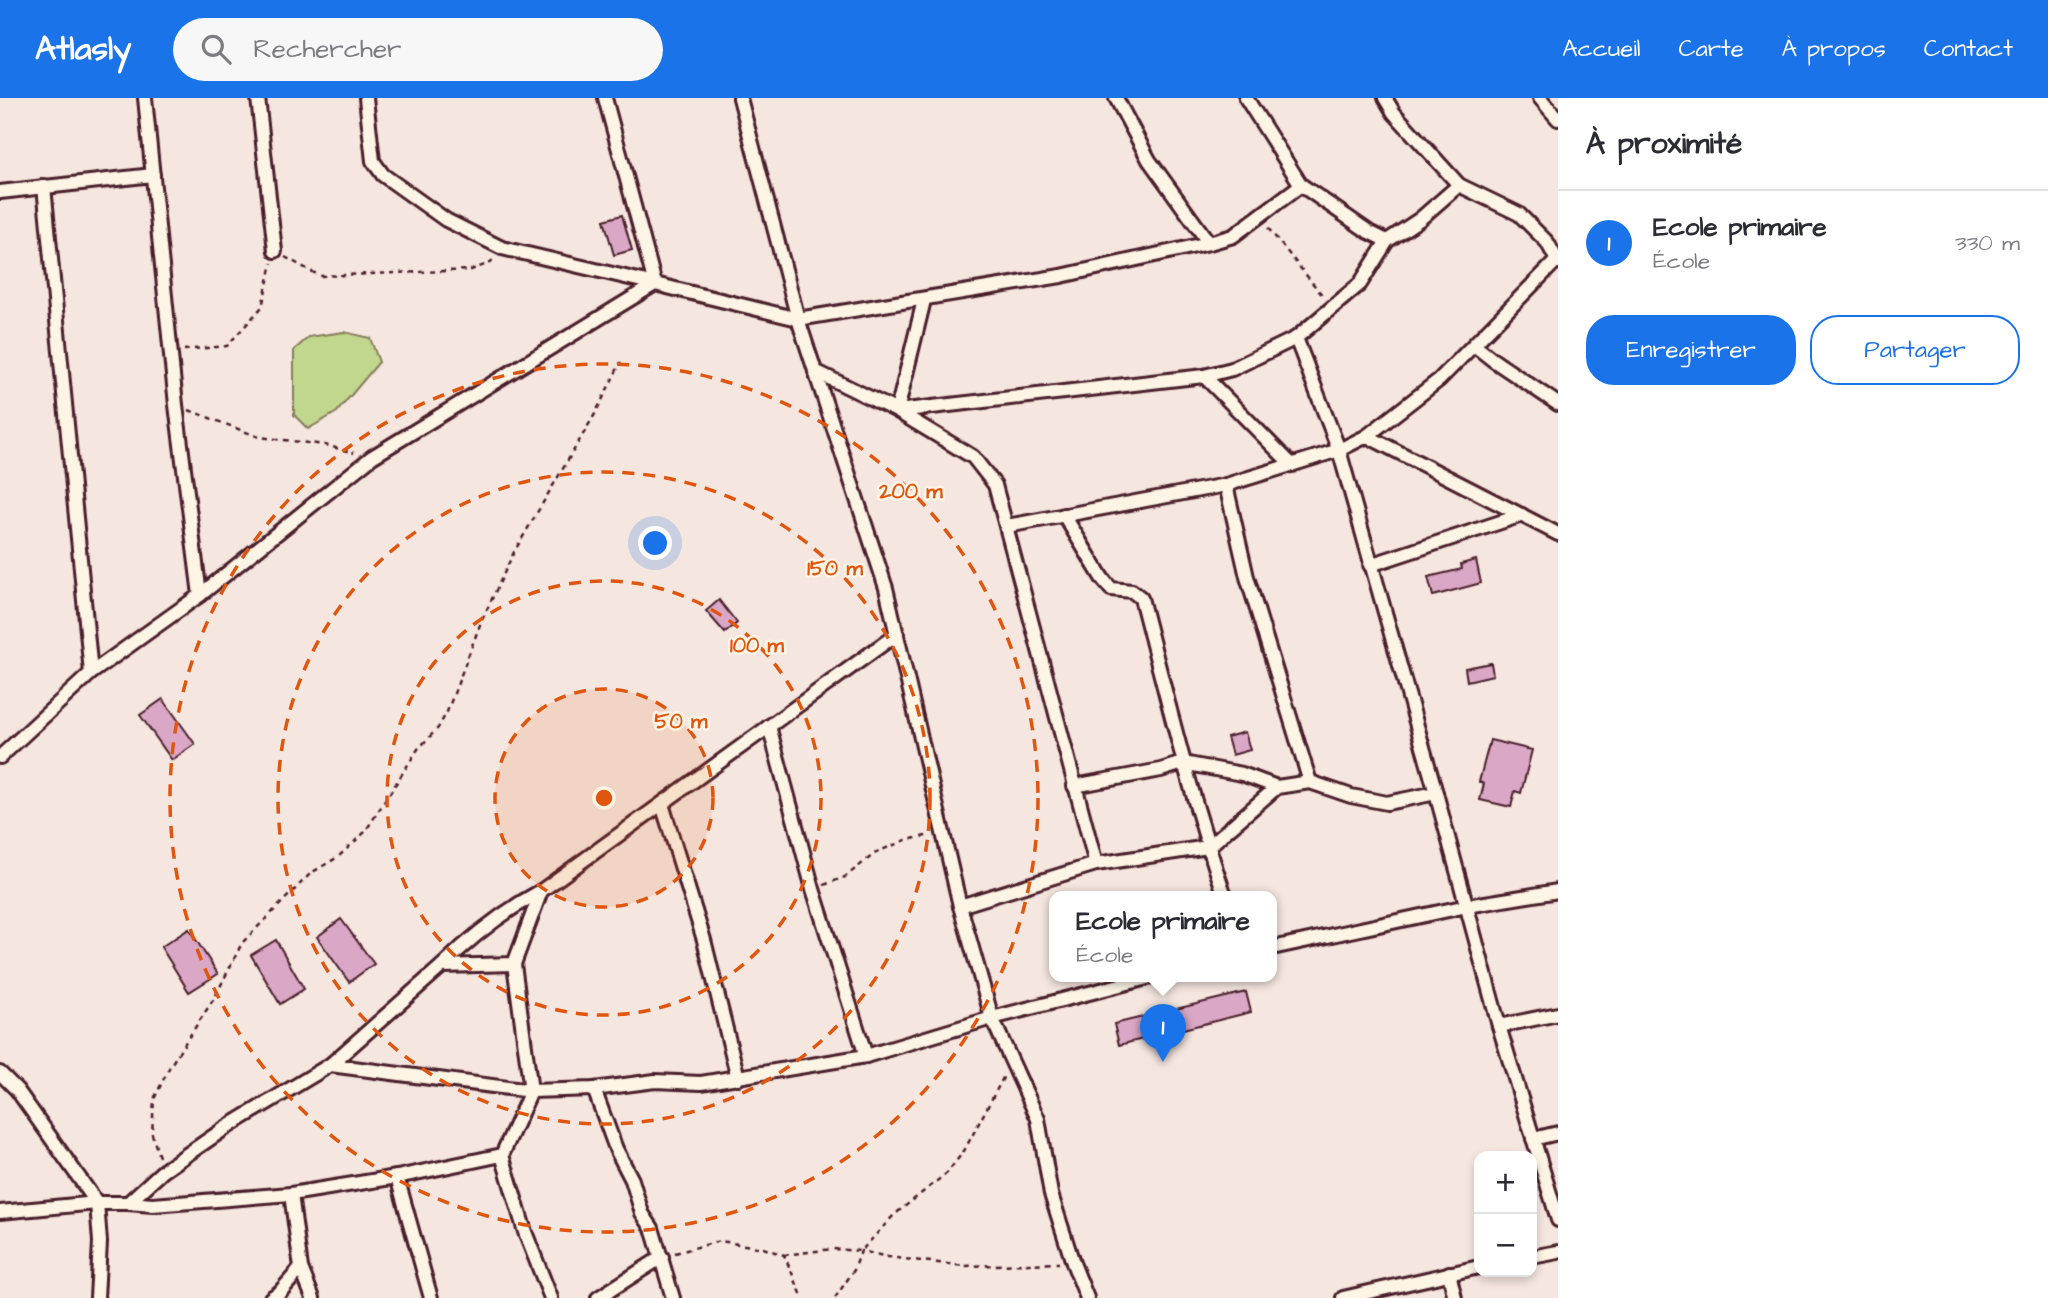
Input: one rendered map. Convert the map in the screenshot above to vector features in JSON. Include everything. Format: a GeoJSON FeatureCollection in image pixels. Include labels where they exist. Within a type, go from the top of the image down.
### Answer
{"type":"FeatureCollection","features":[{"type":"Feature","properties":{"kind":"street"},"geometry":{"type":"LineString","coordinates":[[145,98],[176,405],[200,595]]}},
{"type":"Feature","properties":{"kind":"street"},"geometry":{"type":"LineString","coordinates":[[258,98],[275,251]]}},
{"type":"Feature","properties":{"kind":"street"},"geometry":{"type":"LineString","coordinates":[[366,98],[373,160],[383,174],[446,220],[502,248],[798,319],[1061,276],[1209,243],[1233,236],[1301,186]]}},
{"type":"Feature","properties":{"kind":"street"},"geometry":{"type":"LineString","coordinates":[[605,98],[655,284]]}},
{"type":"Feature","properties":{"kind":"street"},"geometry":{"type":"LineString","coordinates":[[740,98],[798,319],[886,588],[960,906],[992,1018],[1038,1119],[1051,1194],[1087,1298]]}},
{"type":"Feature","properties":{"kind":"street"},"geometry":{"type":"LineString","coordinates":[[1116,98],[1149,160],[1209,243]]}},
{"type":"Feature","properties":{"kind":"street"},"geometry":{"type":"LineString","coordinates":[[1246,98],[1301,186],[1369,232],[1387,241]]}},
{"type":"Feature","properties":{"kind":"street"},"geometry":{"type":"LineString","coordinates":[[1007,526],[1226,485],[1339,450],[1367,436],[1439,380],[1558,260],[1547,242],[1519,214],[1460,185],[1394,113],[1385,98]]}},
{"type":"Feature","properties":{"kind":"street"},"geometry":{"type":"LineString","coordinates":[[1540,98],[1558,119]]}},
{"type":"Feature","properties":{"kind":"street"},"geometry":{"type":"LineString","coordinates":[[0,192],[153,175]]}},
{"type":"Feature","properties":{"kind":"street"},"geometry":{"type":"LineString","coordinates":[[897,411],[1204,376],[1232,369],[1296,338],[1360,284],[1387,241],[1420,219],[1460,185]]}},
{"type":"Feature","properties":{"kind":"street"},"geometry":{"type":"LineString","coordinates":[[44,186],[91,673]]}},
{"type":"Feature","properties":{"kind":"street"},"geometry":{"type":"LineString","coordinates":[[0,757],[91,673],[200,595],[372,457],[655,284]]}},
{"type":"Feature","properties":{"kind":"street"},"geometry":{"type":"LineString","coordinates":[[897,411],[925,300]]}},
{"type":"Feature","properties":{"kind":"street"},"geometry":{"type":"LineString","coordinates":[[1296,338],[1339,450],[1499,1026],[1558,1220]]}},
{"type":"Feature","properties":{"kind":"street"},"geometry":{"type":"LineString","coordinates":[[1474,345],[1558,404]]}},
{"type":"Feature","properties":{"kind":"street"},"geometry":{"type":"LineString","coordinates":[[815,372],[897,411],[973,457],[995,485],[1096,864]]}},
{"type":"Feature","properties":{"kind":"street"},"geometry":{"type":"LineString","coordinates":[[1204,376],[1292,464]]}},
{"type":"Feature","properties":{"kind":"street"},"geometry":{"type":"LineString","coordinates":[[1367,436],[1558,534]]}},
{"type":"Feature","properties":{"kind":"street"},"geometry":{"type":"LineString","coordinates":[[1226,485],[1247,577],[1310,782]]}},
{"type":"Feature","properties":{"kind":"street"},"geometry":{"type":"LineString","coordinates":[[1370,565],[1522,514]]}},
{"type":"Feature","properties":{"kind":"street"},"geometry":{"type":"LineString","coordinates":[[1064,515],[1111,589],[1132,591],[1141,598],[1184,763],[1223,891]]}},
{"type":"Feature","properties":{"kind":"street"},"geometry":{"type":"LineString","coordinates":[[128,1203],[163,1171],[224,1129],[330,1065],[464,944],[513,906],[541,891],[897,634]]}},
{"type":"Feature","properties":{"kind":"street"},"geometry":{"type":"LineString","coordinates":[[769,726],[813,889],[866,1056]]}},
{"type":"Feature","properties":{"kind":"street"},"geometry":{"type":"LineString","coordinates":[[1074,786],[1161,770],[1184,763],[1242,775],[1277,787],[1310,782],[1351,796],[1387,803],[1436,793]]}},
{"type":"Feature","properties":{"kind":"street"},"geometry":{"type":"LineString","coordinates":[[960,906],[1096,864],[1208,847],[1277,787]]}},
{"type":"Feature","properties":{"kind":"street"},"geometry":{"type":"LineString","coordinates":[[662,804],[704,940],[738,1078]]}},
{"type":"Feature","properties":{"kind":"street"},"geometry":{"type":"LineString","coordinates":[[541,891],[514,964],[531,1091],[502,1155],[525,1232],[551,1298]]}},
{"type":"Feature","properties":{"kind":"street"},"geometry":{"type":"LineString","coordinates":[[1277,946],[1467,906],[1558,891]]}},
{"type":"Feature","properties":{"kind":"street"},"geometry":{"type":"LineString","coordinates":[[442,965],[514,964]]}},
{"type":"Feature","properties":{"kind":"street"},"geometry":{"type":"LineString","coordinates":[[330,1065],[531,1091],[594,1089],[654,1081],[701,1083],[866,1056],[992,1018],[1132,982]]}},
{"type":"Feature","properties":{"kind":"street"},"geometry":{"type":"LineString","coordinates":[[1499,1026],[1558,1014]]}},
{"type":"Feature","properties":{"kind":"street"},"geometry":{"type":"LineString","coordinates":[[0,1073],[17,1090],[97,1203],[100,1241],[97,1298]]}},
{"type":"Feature","properties":{"kind":"street"},"geometry":{"type":"LineString","coordinates":[[594,1089],[616,1149],[632,1180],[642,1213],[652,1228],[673,1298]]}},
{"type":"Feature","properties":{"kind":"street"},"geometry":{"type":"LineString","coordinates":[[0,1091],[17,1090]]}},
{"type":"Feature","properties":{"kind":"street"},"geometry":{"type":"LineString","coordinates":[[1534,1139],[1558,1133]]}},
{"type":"Feature","properties":{"kind":"street"},"geometry":{"type":"LineString","coordinates":[[0,1212],[97,1203],[153,1205],[291,1194],[397,1177],[502,1155]]}},
{"type":"Feature","properties":{"kind":"street"},"geometry":{"type":"LineString","coordinates":[[397,1177],[431,1298]]}},
{"type":"Feature","properties":{"kind":"street"},"geometry":{"type":"LineString","coordinates":[[291,1194],[302,1269],[313,1298]]}},
{"type":"Feature","properties":{"kind":"street"},"geometry":{"type":"LineString","coordinates":[[1537,1256],[1558,1252]]}},
{"type":"Feature","properties":{"kind":"street"},"geometry":{"type":"LineString","coordinates":[[598,1298],[662,1257]]}},
{"type":"Feature","properties":{"kind":"street"},"geometry":{"type":"LineString","coordinates":[[1343,1298],[1474,1268]]}},
{"type":"Feature","properties":{"kind":"street"},"geometry":{"type":"LineString","coordinates":[[271,1298],[302,1269]]}},
{"type":"Feature","properties":{"kind":"street"},"geometry":{"type":"LineString","coordinates":[[1449,1273],[1455,1298]]}},
{"type":"Feature","properties":{"kind":"path"},"geometry":{"type":"LineString","coordinates":[[1260,217],[1332,307]]}},
{"type":"Feature","properties":{"kind":"path"},"geometry":{"type":"LineString","coordinates":[[171,351],[227,346],[262,307],[275,251],[320,276],[471,270],[491,263],[502,248]]}},
{"type":"Feature","properties":{"kind":"path"},"geometry":{"type":"LineString","coordinates":[[163,1171],[152,1134],[154,1099],[170,1066],[215,997],[242,943],[311,873],[338,857],[365,832],[418,749],[438,729],[481,622],[514,552],[595,414],[621,362]]}},
{"type":"Feature","properties":{"kind":"path"},"geometry":{"type":"LineString","coordinates":[[176,405],[259,437],[325,445],[372,457]]}},
{"type":"Feature","properties":{"kind":"path"},"geometry":{"type":"LineString","coordinates":[[813,889],[845,877],[877,852],[906,840],[945,833]]}},
{"type":"Feature","properties":{"kind":"path"},"geometry":{"type":"LineString","coordinates":[[835,1298],[854,1270],[861,1251],[894,1215],[947,1173],[964,1151],[1012,1061]]}},
{"type":"Feature","properties":{"kind":"path"},"geometry":{"type":"LineString","coordinates":[[662,1257],[720,1241],[763,1248],[784,1255],[832,1249],[964,1266],[1073,1263]]}},
{"type":"Feature","properties":{"kind":"path"},"geometry":{"type":"LineString","coordinates":[[784,1255],[803,1298]]}},
{"type":"Feature","properties":{"kind":"green space"},"geometry":{"type":"Polygon","coordinates":[[[344,332],[370,338],[379,362],[337,412],[308,429],[294,415],[294,350],[309,337],[344,332]]]}},
{"type":"Feature","properties":{"kind":"building"},"geometry":{"type":"Polygon","coordinates":[[[622,215],[632,250],[614,255],[604,220],[622,215]]]}},
{"type":"Feature","properties":{"kind":"building"},"geometry":{"type":"Polygon","coordinates":[[[1476,560],[1481,583],[1433,596],[1428,577],[1462,569],[1461,564],[1476,560]]]}},
{"type":"Feature","properties":{"kind":"building"},"geometry":{"type":"Polygon","coordinates":[[[719,600],[737,623],[725,633],[706,611],[719,600]]]}},
{"type":"Feature","properties":{"kind":"building"},"geometry":{"type":"Polygon","coordinates":[[[1491,663],[1493,675],[1467,681],[1465,668],[1491,663]]]}},
{"type":"Feature","properties":{"kind":"building"},"geometry":{"type":"Polygon","coordinates":[[[163,699],[195,744],[172,760],[140,715],[163,699]]]}},
{"type":"Feature","properties":{"kind":"building"},"geometry":{"type":"Polygon","coordinates":[[[1245,732],[1250,750],[1232,755],[1227,737],[1245,732]]]}},
{"type":"Feature","properties":{"kind":"building"},"geometry":{"type":"Polygon","coordinates":[[[1490,740],[1532,750],[1521,793],[1515,791],[1511,807],[1480,800],[1484,784],[1479,782],[1490,740]]]}},
{"type":"Feature","properties":{"kind":"building"},"geometry":{"type":"Polygon","coordinates":[[[341,919],[374,964],[349,982],[317,937],[341,919]]]}},
{"type":"Feature","properties":{"kind":"building"},"geometry":{"type":"Polygon","coordinates":[[[189,929],[218,974],[189,992],[161,947],[189,929]]]}},
{"type":"Feature","properties":{"kind":"building"},"geometry":{"type":"Polygon","coordinates":[[[276,940],[304,989],[280,1004],[251,955],[276,940]]]}},
{"type":"Feature","properties":{"kind":"building"},"geometry":{"type":"Polygon","coordinates":[[[1246,992],[1251,1012],[1119,1045],[1114,1024],[1246,992]]]}},
{"type":"Feature","properties":{"kind":"place","name":"Ecole primaire"},"geometry":{"type":"Point","coordinates":[1163,1062]}}]}
